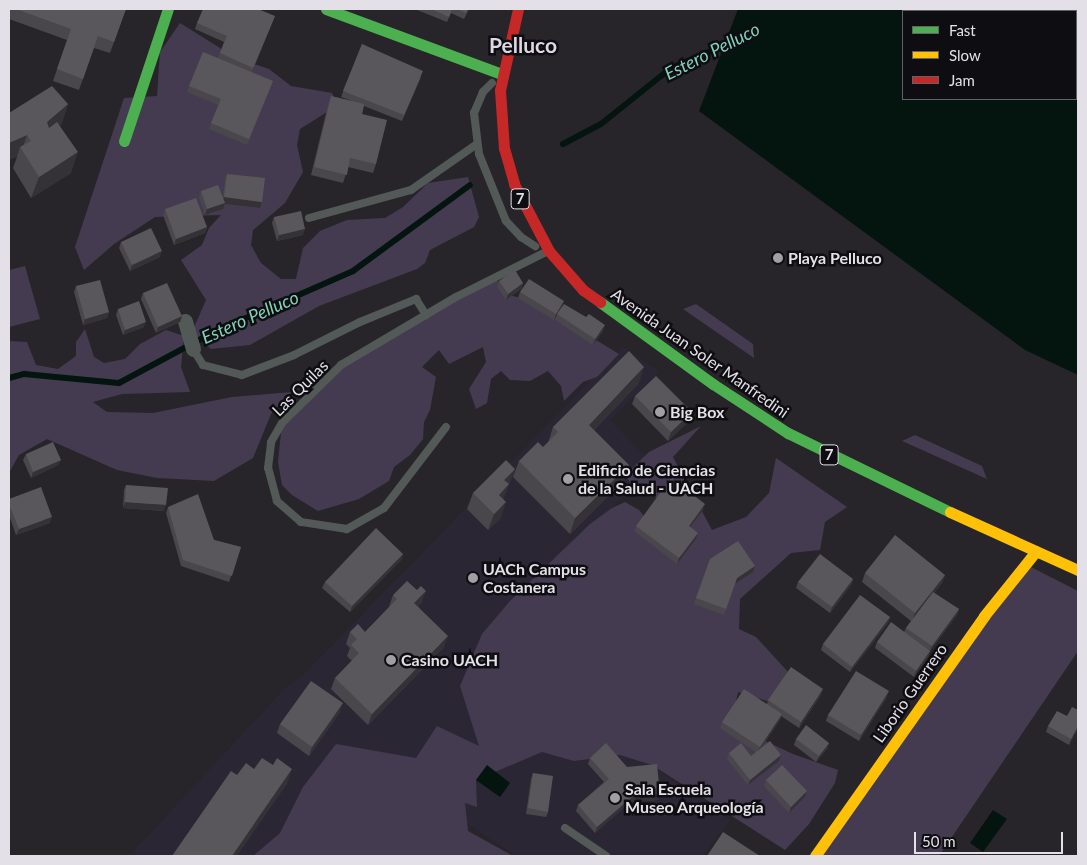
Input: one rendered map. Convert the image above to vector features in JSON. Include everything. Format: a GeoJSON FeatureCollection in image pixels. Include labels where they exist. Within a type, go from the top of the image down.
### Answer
{"type":"FeatureCollection","features":[{"type":"Feature","properties":{"kind":"main road"},"geometry":{"type":"LineString","coordinates":[[124,141],[168,9]]}},
{"type":"Feature","properties":{"kind":"main road"},"geometry":{"type":"LineString","coordinates":[[326,9],[502,74]]}},
{"type":"Feature","properties":{"kind":"main road","name":"Avenida Juan Soler Manfredini"},"geometry":{"type":"LineString","coordinates":[[518,9],[502,74],[499,118],[504,148],[522,202],[549,251],[569,276],[597,302],[788,433],[871,476],[1078,570]]}},
{"type":"Feature","properties":{"kind":"main road","name":"Liborio Guerrero"},"geometry":{"type":"LineString","coordinates":[[815,856],[984,616],[1036,551]]}},
{"type":"Feature","properties":{"kind":"street"},"geometry":{"type":"LineString","coordinates":[[186,326],[193,349]]}},
{"type":"Feature","properties":{"kind":"lane"},"geometry":{"type":"LineString","coordinates":[[502,74],[478,102],[473,123],[477,144],[492,192],[506,221],[521,237],[549,251]]}},
{"type":"Feature","properties":{"kind":"lane"},"geometry":{"type":"LineString","coordinates":[[309,218],[411,190],[477,144]]}},
{"type":"Feature","properties":{"kind":"lane","name":"Las Quilas"},"geometry":{"type":"LineString","coordinates":[[446,427],[384,508],[347,529],[301,522],[277,501],[268,468],[271,442],[282,423],[341,365],[426,315],[549,251]]}},
{"type":"Feature","properties":{"kind":"lane"},"geometry":{"type":"LineString","coordinates":[[193,349],[203,365],[242,375],[294,355],[360,322],[416,299],[426,315]]}},
{"type":"Feature","properties":{"kind":"lane"},"geometry":{"type":"LineString","coordinates":[[565,828],[606,856]]}},
{"type":"Feature","properties":{"kind":"shaded area"},"geometry":{"type":"Polygon","coordinates":[[[738,9],[1078,9],[1078,375],[1025,350],[699,111],[738,9]]]}},
{"type":"Feature","properties":{"kind":"shaded area"},"geometry":{"type":"Polygon","coordinates":[[[180,23],[236,58],[269,69],[291,86],[332,93],[338,105],[300,129],[297,145],[303,172],[285,203],[253,230],[251,245],[261,263],[281,279],[296,279],[303,248],[320,231],[347,220],[385,218],[403,207],[428,183],[468,177],[479,217],[474,227],[430,250],[425,263],[417,269],[319,306],[250,345],[211,349],[192,332],[206,300],[181,260],[202,245],[209,228],[221,215],[155,217],[114,244],[84,270],[75,247],[124,98],[157,96],[160,52],[180,23]]]}},
{"type":"Feature","properties":{"kind":"shaded area"},"geometry":{"type":"Polygon","coordinates":[[[25,266],[40,319],[9,327],[9,270],[25,266]]]}},
{"type":"Feature","properties":{"kind":"shaded area"},"geometry":{"type":"Polygon","coordinates":[[[493,278],[501,283],[501,293],[532,301],[619,354],[597,377],[583,382],[564,401],[561,386],[548,371],[530,381],[510,380],[501,371],[491,379],[487,403],[476,409],[469,389],[486,362],[483,347],[449,364],[439,350],[422,367],[436,377],[430,410],[424,422],[423,439],[410,455],[394,467],[389,481],[359,499],[318,511],[292,495],[282,485],[278,462],[282,423],[341,365],[493,278]]]}},
{"type":"Feature","properties":{"kind":"shaded area"},"geometry":{"type":"Polygon","coordinates":[[[696,304],[753,344],[754,358],[683,309],[696,304]]]}},
{"type":"Feature","properties":{"kind":"shaded area"},"geometry":{"type":"Polygon","coordinates":[[[85,329],[94,357],[104,363],[125,359],[140,344],[166,330],[184,336],[181,367],[190,392],[122,394],[93,402],[107,412],[153,413],[232,397],[292,392],[271,414],[253,458],[214,481],[157,478],[117,470],[47,439],[19,455],[9,473],[9,341],[27,342],[36,365],[58,369],[76,356],[76,342],[85,329]]]}},
{"type":"Feature","properties":{"kind":"shaded area","name":"UACh Campus Costanera"},"geometry":{"type":"Polygon","coordinates":[[[623,347],[659,372],[610,420],[653,464],[482,647],[730,820],[703,856],[516,856],[424,795],[270,856],[129,856],[286,687],[304,674],[623,347]]]}},
{"type":"Feature","properties":{"kind":"shaded area"},"geometry":{"type":"Polygon","coordinates":[[[701,426],[673,457],[712,530],[746,517],[769,493],[776,458],[847,507],[825,522],[820,550],[791,553],[740,599],[739,629],[756,637],[789,673],[780,705],[738,692],[731,725],[793,754],[838,770],[835,783],[809,824],[785,850],[652,765],[620,755],[574,761],[542,752],[476,780],[477,807],[465,803],[468,831],[513,856],[253,856],[280,833],[303,787],[336,744],[416,758],[437,726],[479,746],[460,686],[482,634],[510,601],[590,524],[612,508],[625,502],[639,510],[660,536],[677,525],[652,493],[639,495],[625,475],[649,452],[701,426]]]}},
{"type":"Feature","properties":{"kind":"shaded area"},"geometry":{"type":"Polygon","coordinates":[[[915,435],[982,466],[987,479],[902,441],[915,435]]]}},
{"type":"Feature","properties":{"kind":"shaded area"},"geometry":{"type":"Polygon","coordinates":[[[1025,564],[1078,591],[1078,651],[939,856],[816,856],[1025,564]]]}},
{"type":"Feature","properties":{"kind":"shaded area"},"geometry":{"type":"Polygon","coordinates":[[[487,765],[510,783],[500,797],[476,780],[487,765]]]}},
{"type":"Feature","properties":{"kind":"shaded area"},"geometry":{"type":"Polygon","coordinates":[[[993,810],[1007,819],[983,852],[970,843],[993,810]]]}},
{"type":"Feature","properties":{"kind":"building"},"geometry":{"type":"Polygon","coordinates":[[[16,9],[126,9],[114,42],[98,36],[83,79],[57,69],[71,29],[16,9]]]}},
{"type":"Feature","properties":{"kind":"building"},"geometry":{"type":"Polygon","coordinates":[[[203,9],[258,9],[275,16],[253,68],[220,53],[227,36],[197,23],[203,9]]]}},
{"type":"Feature","properties":{"kind":"building"},"geometry":{"type":"Polygon","coordinates":[[[431,9],[452,9],[449,17],[431,9]]]}},
{"type":"Feature","properties":{"kind":"building"},"geometry":{"type":"Polygon","coordinates":[[[457,9],[468,9],[466,13],[457,9]]]}},
{"type":"Feature","properties":{"kind":"building"},"geometry":{"type":"Polygon","coordinates":[[[362,44],[423,71],[404,115],[343,91],[362,44]]]}},
{"type":"Feature","properties":{"kind":"building"},"geometry":{"type":"Polygon","coordinates":[[[203,52],[273,81],[249,139],[211,123],[221,99],[189,86],[203,52]]]}},
{"type":"Feature","properties":{"kind":"building"},"geometry":{"type":"Polygon","coordinates":[[[52,86],[68,104],[47,122],[49,128],[57,122],[78,152],[39,177],[20,147],[31,141],[27,135],[9,143],[9,113],[52,86]]]}},
{"type":"Feature","properties":{"kind":"building"},"geometry":{"type":"Polygon","coordinates":[[[331,96],[364,104],[362,114],[387,120],[376,164],[350,158],[347,175],[314,167],[331,96]]]}},
{"type":"Feature","properties":{"kind":"building"},"geometry":{"type":"Polygon","coordinates":[[[227,174],[265,178],[262,202],[224,197],[227,174]]]}},
{"type":"Feature","properties":{"kind":"building"},"geometry":{"type":"Polygon","coordinates":[[[218,185],[225,203],[207,209],[201,191],[218,185]]]}},
{"type":"Feature","properties":{"kind":"building"},"geometry":{"type":"Polygon","coordinates":[[[196,198],[207,227],[176,239],[165,209],[196,198]]]}},
{"type":"Feature","properties":{"kind":"building"},"geometry":{"type":"Polygon","coordinates":[[[301,211],[305,229],[279,235],[274,217],[301,211]]]}},
{"type":"Feature","properties":{"kind":"building"},"geometry":{"type":"Polygon","coordinates":[[[151,228],[162,251],[132,265],[121,242],[151,228]]]}},
{"type":"Feature","properties":{"kind":"building"},"geometry":{"type":"Polygon","coordinates":[[[515,270],[523,283],[508,294],[499,281],[515,270]]]}},
{"type":"Feature","properties":{"kind":"building"},"geometry":{"type":"Polygon","coordinates":[[[529,279],[564,301],[556,314],[520,292],[529,279]]]}},
{"type":"Feature","properties":{"kind":"building"},"geometry":{"type":"Polygon","coordinates":[[[100,280],[109,312],[85,319],[76,286],[100,280]]]}},
{"type":"Feature","properties":{"kind":"building"},"geometry":{"type":"Polygon","coordinates":[[[167,283],[182,316],[158,327],[143,293],[167,283]]]}},
{"type":"Feature","properties":{"kind":"building"},"geometry":{"type":"Polygon","coordinates":[[[139,301],[146,322],[125,330],[118,309],[139,301]]]}},
{"type":"Feature","properties":{"kind":"building"},"geometry":{"type":"Polygon","coordinates":[[[564,304],[586,317],[589,314],[605,325],[595,339],[557,314],[564,304]]]}},
{"type":"Feature","properties":{"kind":"building"},"geometry":{"type":"Polygon","coordinates":[[[629,351],[644,367],[589,425],[629,465],[575,518],[519,461],[538,442],[543,447],[558,432],[553,427],[629,351]]]}},
{"type":"Feature","properties":{"kind":"building","name":"Big Box"},"geometry":{"type":"Polygon","coordinates":[[[656,376],[692,412],[671,432],[635,396],[656,376]]]}},
{"type":"Feature","properties":{"kind":"building"},"geometry":{"type":"Polygon","coordinates":[[[53,442],[61,460],[33,472],[26,454],[53,442]]]}},
{"type":"Feature","properties":{"kind":"building"},"geometry":{"type":"Polygon","coordinates":[[[506,460],[515,469],[504,480],[509,484],[499,495],[506,502],[494,514],[473,493],[506,460]]]}},
{"type":"Feature","properties":{"kind":"building"},"geometry":{"type":"Polygon","coordinates":[[[671,478],[705,504],[689,526],[698,533],[679,558],[636,526],[671,478]]]}},
{"type":"Feature","properties":{"kind":"building"},"geometry":{"type":"Polygon","coordinates":[[[126,485],[168,488],[166,505],[125,502],[126,485]]]}},
{"type":"Feature","properties":{"kind":"building"},"geometry":{"type":"Polygon","coordinates":[[[41,487],[52,517],[19,529],[9,504],[9,499],[41,487]]]}},
{"type":"Feature","properties":{"kind":"building"},"geometry":{"type":"Polygon","coordinates":[[[198,494],[214,540],[241,547],[232,576],[183,560],[168,507],[198,494]]]}},
{"type":"Feature","properties":{"kind":"building"},"geometry":{"type":"Polygon","coordinates":[[[376,528],[403,554],[352,606],[325,582],[376,528]]]}},
{"type":"Feature","properties":{"kind":"building"},"geometry":{"type":"Polygon","coordinates":[[[895,535],[945,575],[915,613],[865,573],[895,535]]]}},
{"type":"Feature","properties":{"kind":"building"},"geometry":{"type":"Polygon","coordinates":[[[738,541],[755,566],[737,578],[726,609],[696,598],[710,559],[738,541]]]}},
{"type":"Feature","properties":{"kind":"building"},"geometry":{"type":"Polygon","coordinates":[[[820,554],[853,579],[832,607],[798,582],[820,554]]]}},
{"type":"Feature","properties":{"kind":"building","name":"Casino UACH"},"geometry":{"type":"Polygon","coordinates":[[[407,581],[417,590],[421,586],[426,591],[414,603],[448,636],[372,714],[335,678],[359,653],[351,645],[357,639],[350,632],[358,624],[365,632],[397,599],[393,595],[407,581]]]}},
{"type":"Feature","properties":{"kind":"building"},"geometry":{"type":"Polygon","coordinates":[[[933,592],[959,609],[932,646],[906,628],[933,592]]]}},
{"type":"Feature","properties":{"kind":"building"},"geometry":{"type":"Polygon","coordinates":[[[860,595],[890,617],[852,667],[823,644],[860,595]]]}},
{"type":"Feature","properties":{"kind":"building"},"geometry":{"type":"Polygon","coordinates":[[[891,622],[930,651],[916,671],[877,642],[891,622]]]}},
{"type":"Feature","properties":{"kind":"building"},"geometry":{"type":"Polygon","coordinates":[[[791,667],[823,689],[801,722],[768,700],[791,667]]]}},
{"type":"Feature","properties":{"kind":"building"},"geometry":{"type":"Polygon","coordinates":[[[856,671],[889,691],[861,735],[828,715],[856,671]]]}},
{"type":"Feature","properties":{"kind":"building"},"geometry":{"type":"Polygon","coordinates":[[[311,681],[343,703],[312,747],[280,724],[311,681]]]}},
{"type":"Feature","properties":{"kind":"building"},"geometry":{"type":"Polygon","coordinates":[[[744,689],[782,714],[760,747],[722,722],[744,689]]]}},
{"type":"Feature","properties":{"kind":"building"},"geometry":{"type":"Polygon","coordinates":[[[1072,707],[1078,710],[1078,726],[1071,739],[1048,726],[1057,711],[1067,716],[1072,707]]]}},
{"type":"Feature","properties":{"kind":"building"},"geometry":{"type":"Polygon","coordinates":[[[806,725],[829,743],[819,756],[796,739],[806,725]]]}},
{"type":"Feature","properties":{"kind":"building"},"geometry":{"type":"Polygon","coordinates":[[[770,741],[781,755],[750,780],[729,753],[741,743],[751,756],[770,741]]]}},
{"type":"Feature","properties":{"kind":"building"},"geometry":{"type":"Polygon","coordinates":[[[606,743],[627,767],[657,764],[660,794],[632,797],[597,827],[578,805],[609,779],[590,758],[606,743]]]}},
{"type":"Feature","properties":{"kind":"building"},"geometry":{"type":"Polygon","coordinates":[[[262,758],[273,765],[277,758],[292,769],[232,856],[172,856],[231,771],[237,775],[246,763],[254,769],[262,758]]]}},
{"type":"Feature","properties":{"kind":"building"},"geometry":{"type":"Polygon","coordinates":[[[782,765],[807,791],[791,807],[766,780],[782,765]]]}},
{"type":"Feature","properties":{"kind":"building"},"geometry":{"type":"Polygon","coordinates":[[[533,773],[553,776],[548,812],[528,808],[533,773]]]}},
{"type":"Feature","properties":{"kind":"building"},"geometry":{"type":"Polygon","coordinates":[[[723,832],[760,856],[707,856],[723,832]]]}},
{"type":"Feature","properties":{"kind":"waterway","name":"Estero Pelluco"},"geometry":{"type":"LineString","coordinates":[[563,144],[601,124],[671,68],[730,43]]}},
{"type":"Feature","properties":{"kind":"waterway","name":"Estero Pelluco"},"geometry":{"type":"LineString","coordinates":[[9,378],[24,374],[119,383],[214,332],[353,271],[470,185]]}},
{"type":"Feature","properties":{"kind":"traffic: fast"},"geometry":{"type":"LineString","coordinates":[[124,141],[168,9]]}},
{"type":"Feature","properties":{"kind":"traffic: fast"},"geometry":{"type":"LineString","coordinates":[[326,9],[502,74]]}},
{"type":"Feature","properties":{"kind":"traffic: fast"},"geometry":{"type":"LineString","coordinates":[[600,302],[713,384],[788,433],[950,512]]}},
{"type":"Feature","properties":{"kind":"traffic: slow"},"geometry":{"type":"LineString","coordinates":[[950,512],[1078,570]]}},
{"type":"Feature","properties":{"kind":"traffic: slow"},"geometry":{"type":"LineString","coordinates":[[815,856],[984,616],[1036,551]]}},
{"type":"Feature","properties":{"kind":"traffic: jam"},"geometry":{"type":"LineString","coordinates":[[518,9],[500,90],[504,148],[514,184],[549,251],[583,290],[600,302]]}},
{"type":"Feature","properties":{"kind":"place","name":"Playa Pelluco"},"geometry":{"type":"Point","coordinates":[778,258]}},
{"type":"Feature","properties":{"kind":"place","name":"Big Box"},"geometry":{"type":"Point","coordinates":[660,412]}},
{"type":"Feature","properties":{"kind":"place","name":"Edificio de Ciencias de la Salud - UACH"},"geometry":{"type":"Point","coordinates":[568,479]}},
{"type":"Feature","properties":{"kind":"place","name":"UACh Campus Costanera"},"geometry":{"type":"Point","coordinates":[473,578]}},
{"type":"Feature","properties":{"kind":"place","name":"Casino UACH"},"geometry":{"type":"Point","coordinates":[391,660]}},
{"type":"Feature","properties":{"kind":"place","name":"Sala Escuela Museo Arqueología"},"geometry":{"type":"Point","coordinates":[615,798]}},
{"type":"Feature","properties":{"kind":"district","name":"Pelluco"},"geometry":{"type":"Point","coordinates":[523,45]}}]}
